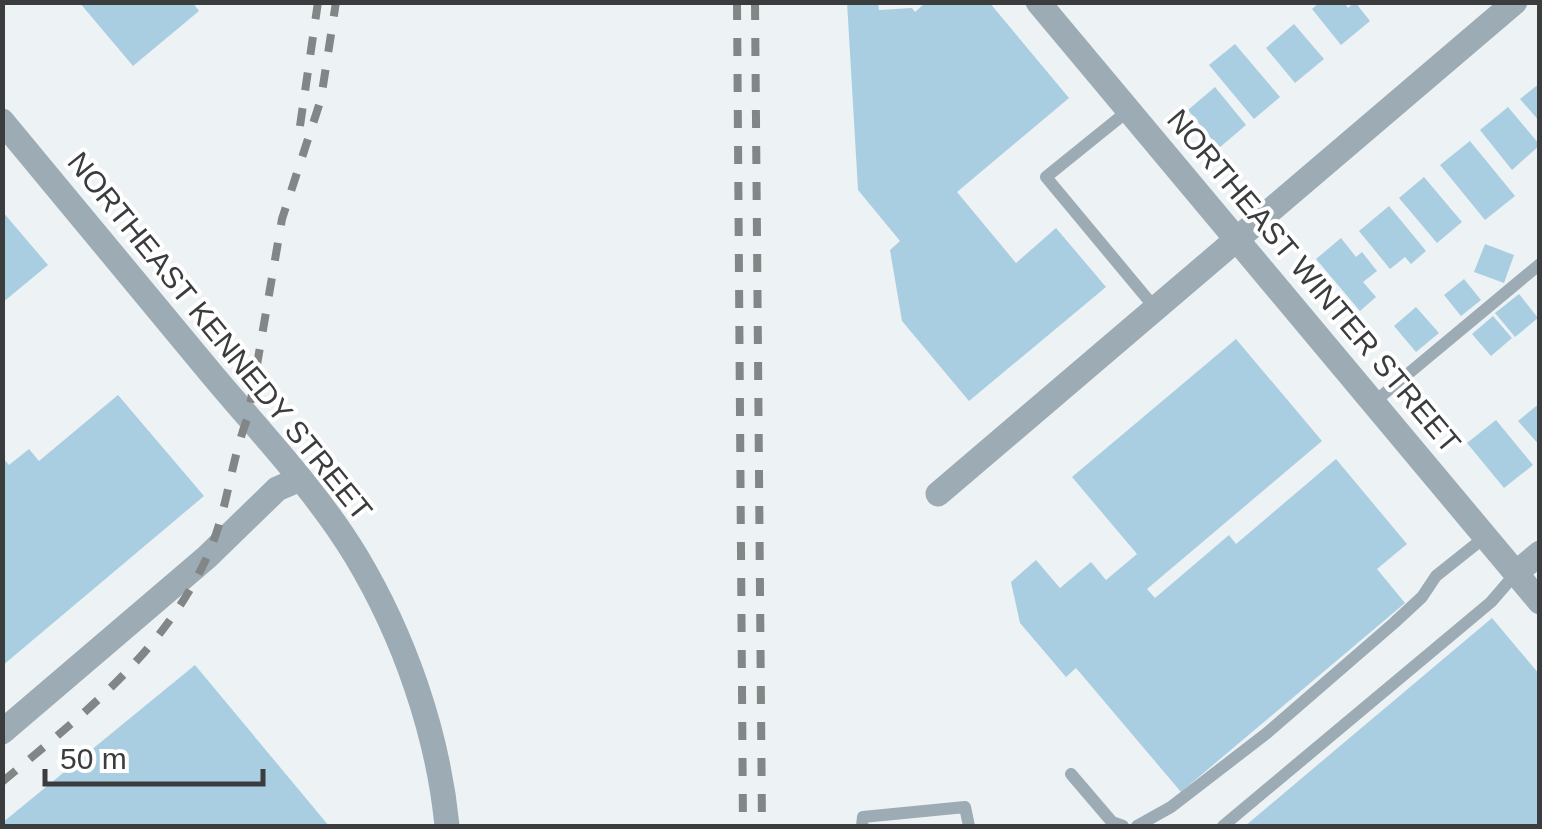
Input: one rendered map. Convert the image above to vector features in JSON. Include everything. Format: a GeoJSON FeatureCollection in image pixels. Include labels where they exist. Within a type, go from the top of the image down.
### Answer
{"type":"FeatureCollection","features":[{"type":"Feature","properties":{"kind":"street","name":"NORTHEAST WINTER STREET"},"geometry":{"type":"LineString","coordinates":[[1038,2],[1540,602]]}},
{"type":"Feature","properties":{"kind":"street"},"geometry":{"type":"LineString","coordinates":[[938,494],[1515,2]]}},
{"type":"Feature","properties":{"kind":"street","name":"NORTHEAST KENNEDY STREET"},"geometry":{"type":"LineString","coordinates":[[2,122],[300,480],[357,557],[410,668],[427,722],[447,826]]}},
{"type":"Feature","properties":{"kind":"street"},"geometry":{"type":"LineString","coordinates":[[2,732],[207,557],[277,489],[300,480]]}},
{"type":"Feature","properties":{"kind":"street"},"geometry":{"type":"LineString","coordinates":[[1516,573],[1540,553]]}},
{"type":"Feature","properties":{"kind":"lane"},"geometry":{"type":"LineString","coordinates":[[1129,110],[1046,178],[1156,308]]}},
{"type":"Feature","properties":{"kind":"lane"},"geometry":{"type":"LineString","coordinates":[[1373,402],[1540,264]]}},
{"type":"Feature","properties":{"kind":"lane"},"geometry":{"type":"LineString","coordinates":[[1137,826],[1171,807],[1267,732],[1394,623],[1422,597],[1436,576],[1485,537]]}},
{"type":"Feature","properties":{"kind":"lane"},"geometry":{"type":"LineString","coordinates":[[1223,826],[1491,602],[1516,573]]}},
{"type":"Feature","properties":{"kind":"lane"},"geometry":{"type":"LineString","coordinates":[[1071,774],[1112,822],[1123,826]]}},
{"type":"Feature","properties":{"kind":"lane"},"geometry":{"type":"LineString","coordinates":[[862,826],[863,818],[965,807],[968,826]]}},
{"type":"Feature","properties":{"kind":"building"},"geometry":{"type":"Polygon","coordinates":[[[79,2],[192,2],[199,11],[133,66],[79,2]]]}},
{"type":"Feature","properties":{"kind":"building"},"geometry":{"type":"Polygon","coordinates":[[[847,2],[878,2],[879,10],[912,8],[915,12],[926,2],[989,2],[1069,98],[957,192],[1016,263],[1056,228],[1106,287],[969,401],[902,321],[890,250],[900,241],[858,190],[847,2]]]}},
{"type":"Feature","properties":{"kind":"building"},"geometry":{"type":"Polygon","coordinates":[[[1320,2],[1344,2],[1348,8],[1355,2],[1370,21],[1341,45],[1312,9],[1320,2]]]}},
{"type":"Feature","properties":{"kind":"building"},"geometry":{"type":"Polygon","coordinates":[[[1294,24],[1324,59],[1295,83],[1266,48],[1294,24]]]}},
{"type":"Feature","properties":{"kind":"building"},"geometry":{"type":"Polygon","coordinates":[[[1235,44],[1280,97],[1254,119],[1209,65],[1235,44]]]}},
{"type":"Feature","properties":{"kind":"building"},"geometry":{"type":"Polygon","coordinates":[[[1540,83],[1540,122],[1520,99],[1540,83]]]}},
{"type":"Feature","properties":{"kind":"building"},"geometry":{"type":"Polygon","coordinates":[[[1215,87],[1246,125],[1219,148],[1188,110],[1215,87]]]}},
{"type":"Feature","properties":{"kind":"building"},"geometry":{"type":"Polygon","coordinates":[[[1508,107],[1540,145],[1512,170],[1480,130],[1508,107]]]}},
{"type":"Feature","properties":{"kind":"building"},"geometry":{"type":"Polygon","coordinates":[[[1470,141],[1515,196],[1485,220],[1440,165],[1470,141]]]}},
{"type":"Feature","properties":{"kind":"building"},"geometry":{"type":"Polygon","coordinates":[[[1424,177],[1462,222],[1437,243],[1399,198],[1424,177]]]}},
{"type":"Feature","properties":{"kind":"building"},"geometry":{"type":"Polygon","coordinates":[[[1389,206],[1426,251],[1411,264],[1405,257],[1390,269],[1359,231],[1389,206]]]}},
{"type":"Feature","properties":{"kind":"building"},"geometry":{"type":"Polygon","coordinates":[[[2,211],[48,265],[2,303],[2,211]]]}},
{"type":"Feature","properties":{"kind":"building"},"geometry":{"type":"Polygon","coordinates":[[[1341,238],[1356,257],[1362,252],[1377,271],[1363,282],[1376,297],[1360,311],[1316,259],[1341,238]]]}},
{"type":"Feature","properties":{"kind":"building"},"geometry":{"type":"Polygon","coordinates":[[[1485,244],[1514,255],[1504,283],[1474,272],[1485,244]]]}},
{"type":"Feature","properties":{"kind":"building"},"geometry":{"type":"Polygon","coordinates":[[[1464,279],[1481,300],[1461,316],[1444,295],[1464,279]]]}},
{"type":"Feature","properties":{"kind":"building"},"geometry":{"type":"Polygon","coordinates":[[[1519,294],[1538,318],[1515,337],[1495,313],[1519,294]]]}},
{"type":"Feature","properties":{"kind":"building"},"geometry":{"type":"Polygon","coordinates":[[[1416,307],[1439,333],[1416,352],[1394,326],[1416,307]]]}},
{"type":"Feature","properties":{"kind":"building"},"geometry":{"type":"Polygon","coordinates":[[[1493,316],[1512,338],[1491,356],[1472,334],[1493,316]]]}},
{"type":"Feature","properties":{"kind":"building"},"geometry":{"type":"Polygon","coordinates":[[[1236,339],[1322,441],[1147,589],[1155,598],[1229,535],[1236,544],[1336,459],[1407,544],[1377,569],[1405,603],[1181,792],[1076,668],[1066,677],[1020,623],[1011,582],[1036,560],[1060,588],[1091,562],[1106,580],[1137,554],[1072,477],[1236,339]]]}},
{"type":"Feature","properties":{"kind":"building"},"geometry":{"type":"Polygon","coordinates":[[[118,395],[204,496],[2,666],[2,457],[9,465],[29,449],[39,461],[118,395]]]}},
{"type":"Feature","properties":{"kind":"building"},"geometry":{"type":"Polygon","coordinates":[[[1540,403],[1540,446],[1518,421],[1540,403]]]}},
{"type":"Feature","properties":{"kind":"building"},"geometry":{"type":"Polygon","coordinates":[[[1496,420],[1533,465],[1504,488],[1467,443],[1496,420]]]}},
{"type":"Feature","properties":{"kind":"building"},"geometry":{"type":"Polygon","coordinates":[[[1492,618],[1540,675],[1540,826],[1245,826],[1492,618]]]}},
{"type":"Feature","properties":{"kind":"building"},"geometry":{"type":"Polygon","coordinates":[[[195,665],[329,826],[2,826],[2,823],[195,665]]]}},
{"type":"Feature","properties":{"kind":"railway"},"geometry":{"type":"LineString","coordinates":[[300,126],[318,2]]}},
{"type":"Feature","properties":{"kind":"railway"},"geometry":{"type":"LineString","coordinates":[[2,782],[90,707],[144,653],[189,592],[207,557],[248,417],[282,219],[321,99],[336,2]]}},
{"type":"Feature","properties":{"kind":"railway"},"geometry":{"type":"LineString","coordinates":[[737,2],[743,826]]}},
{"type":"Feature","properties":{"kind":"railway"},"geometry":{"type":"LineString","coordinates":[[755,2],[762,826]]}}]}
